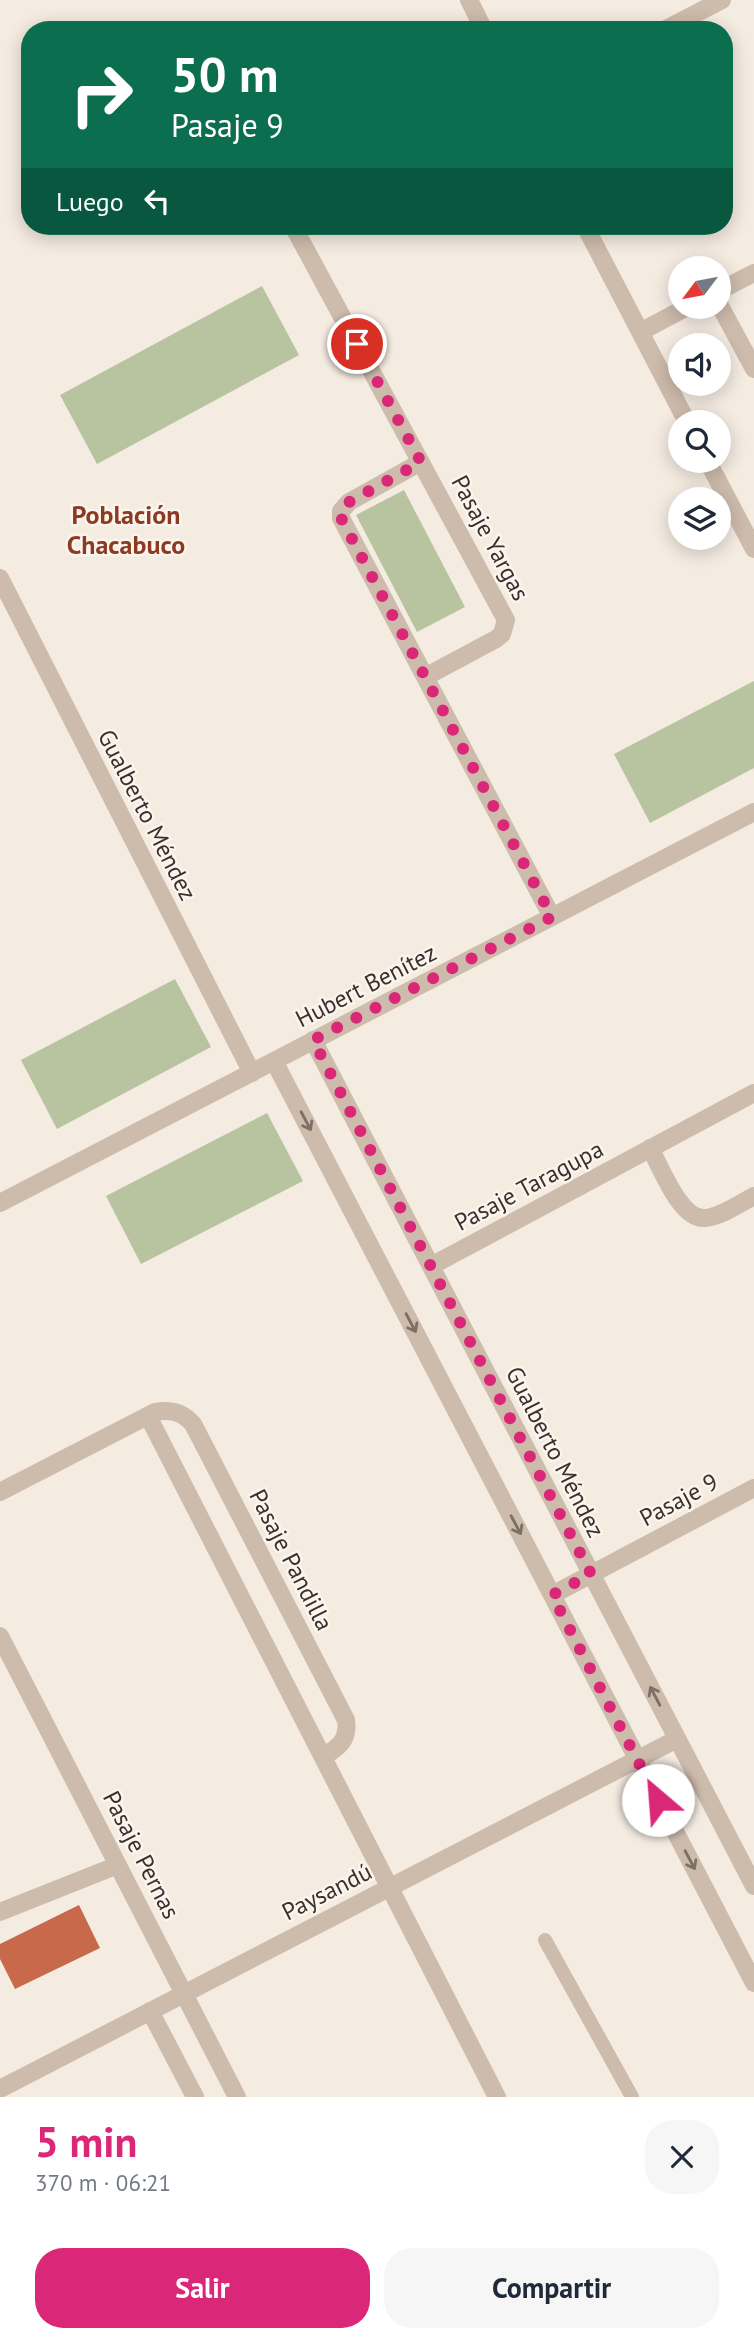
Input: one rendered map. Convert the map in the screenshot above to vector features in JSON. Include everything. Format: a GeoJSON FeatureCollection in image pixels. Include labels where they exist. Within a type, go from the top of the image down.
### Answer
{"type":"FeatureCollection","features":[{"type":"Feature","properties":{"kind":"street"},"geometry":{"type":"LineString","coordinates":[[469,0],[480,21]]}},
{"type":"Feature","properties":{"kind":"street"},"geometry":{"type":"LineString","coordinates":[[681,21],[722,0]]}},
{"type":"Feature","properties":{"kind":"street","name":"Pasaje Yargas"},"geometry":{"type":"LineString","coordinates":[[298,235],[504,614],[506,626],[496,639],[425,677]]}},
{"type":"Feature","properties":{"kind":"street"},"geometry":{"type":"LineString","coordinates":[[590,235],[681,410]]}},
{"type":"Feature","properties":{"kind":"street"},"geometry":{"type":"LineString","coordinates":[[732,284],[754,273]]}},
{"type":"Feature","properties":{"kind":"street"},"geometry":{"type":"LineString","coordinates":[[640,332],[668,317]]}},
{"type":"Feature","properties":{"kind":"street"},"geometry":{"type":"LineString","coordinates":[[727,319],[754,369]]}},
{"type":"Feature","properties":{"kind":"street","name":"Pasaje Yargas"},"geometry":{"type":"LineString","coordinates":[[421,462],[344,505],[341,518],[552,917]]}},
{"type":"Feature","properties":{"kind":"street"},"geometry":{"type":"LineString","coordinates":[[714,473],[754,549]]}},
{"type":"Feature","properties":{"kind":"street","name":"Gualberto Méndez"},"geometry":{"type":"LineString","coordinates":[[0,578],[252,1073]]}},
{"type":"Feature","properties":{"kind":"street","name":"Hubert Benítez"},"geometry":{"type":"LineString","coordinates":[[0,1203],[754,812]]}},
{"type":"Feature","properties":{"kind":"street","name":"Gualberto Méndez"},"geometry":{"type":"LineString","coordinates":[[313,1040],[754,1886]]}},
{"type":"Feature","properties":{"kind":"street"},"geometry":{"type":"LineString","coordinates":[[274,1061],[754,1983]]}},
{"type":"Feature","properties":{"kind":"street","name":"Pasaje Taragupa"},"geometry":{"type":"LineString","coordinates":[[431,1266],[754,1093]]}},
{"type":"Feature","properties":{"kind":"street"},"geometry":{"type":"LineString","coordinates":[[650,1148],[677,1198],[689,1214],[698,1218],[714,1216],[754,1196]]}},
{"type":"Feature","properties":{"kind":"street","name":"Pasaje Pandilla"},"geometry":{"type":"LineString","coordinates":[[0,1492],[148,1416],[166,1410],[178,1412],[193,1424],[346,1720],[346,1736],[342,1743],[323,1757]]}},
{"type":"Feature","properties":{"kind":"street"},"geometry":{"type":"LineString","coordinates":[[148,1416],[497,2097]]}},
{"type":"Feature","properties":{"kind":"street","name":"Pasaje 9"},"geometry":{"type":"LineString","coordinates":[[552,1595],[754,1488]]}},
{"type":"Feature","properties":{"kind":"street","name":"Pasaje Pernas"},"geometry":{"type":"LineString","coordinates":[[0,1636],[237,2097]]}},
{"type":"Feature","properties":{"kind":"street","name":"Paysandú"},"geometry":{"type":"LineString","coordinates":[[0,2089],[677,1739]]}},
{"type":"Feature","properties":{"kind":"street"},"geometry":{"type":"LineString","coordinates":[[0,1912],[118,1865]]}},
{"type":"Feature","properties":{"kind":"street"},"geometry":{"type":"LineString","coordinates":[[150,2011],[195,2097]]}},
{"type":"Feature","properties":{"kind":"lane"},"geometry":{"type":"LineString","coordinates":[[545,1940],[632,2097]]}},
{"type":"Feature","properties":{"kind":"green space"},"geometry":{"type":"Polygon","coordinates":[[[262,286],[299,355],[97,464],[60,395],[262,286]]]}},
{"type":"Feature","properties":{"kind":"green space"},"geometry":{"type":"Polygon","coordinates":[[[404,490],[465,607],[417,632],[356,515],[404,490]]]}},
{"type":"Feature","properties":{"kind":"green space"},"geometry":{"type":"Polygon","coordinates":[[[754,681],[754,768],[650,823],[614,754],[754,681]]]}},
{"type":"Feature","properties":{"kind":"green space"},"geometry":{"type":"Polygon","coordinates":[[[175,979],[211,1047],[57,1129],[21,1060],[175,979]]]}},
{"type":"Feature","properties":{"kind":"green space"},"geometry":{"type":"Polygon","coordinates":[[[267,1113],[303,1181],[141,1264],[106,1196],[267,1113]]]}},
{"type":"Feature","properties":{"kind":"building"},"geometry":{"type":"Polygon","coordinates":[[[79,1905],[100,1948],[15,1989],[0,1959],[0,1944],[79,1905]]]}},
{"type":"Feature","properties":{"kind":"district","name":"Población Chacabuco"},"geometry":{"type":"Point","coordinates":[126,530]}},
{"type":"Feature","properties":{"kind":"route"},"geometry":{"type":"LineString","coordinates":[[357,344],[421,462],[344,505],[341,518],[552,917],[313,1040],[591,1574],[552,1595],[658,1800]]}}]}
